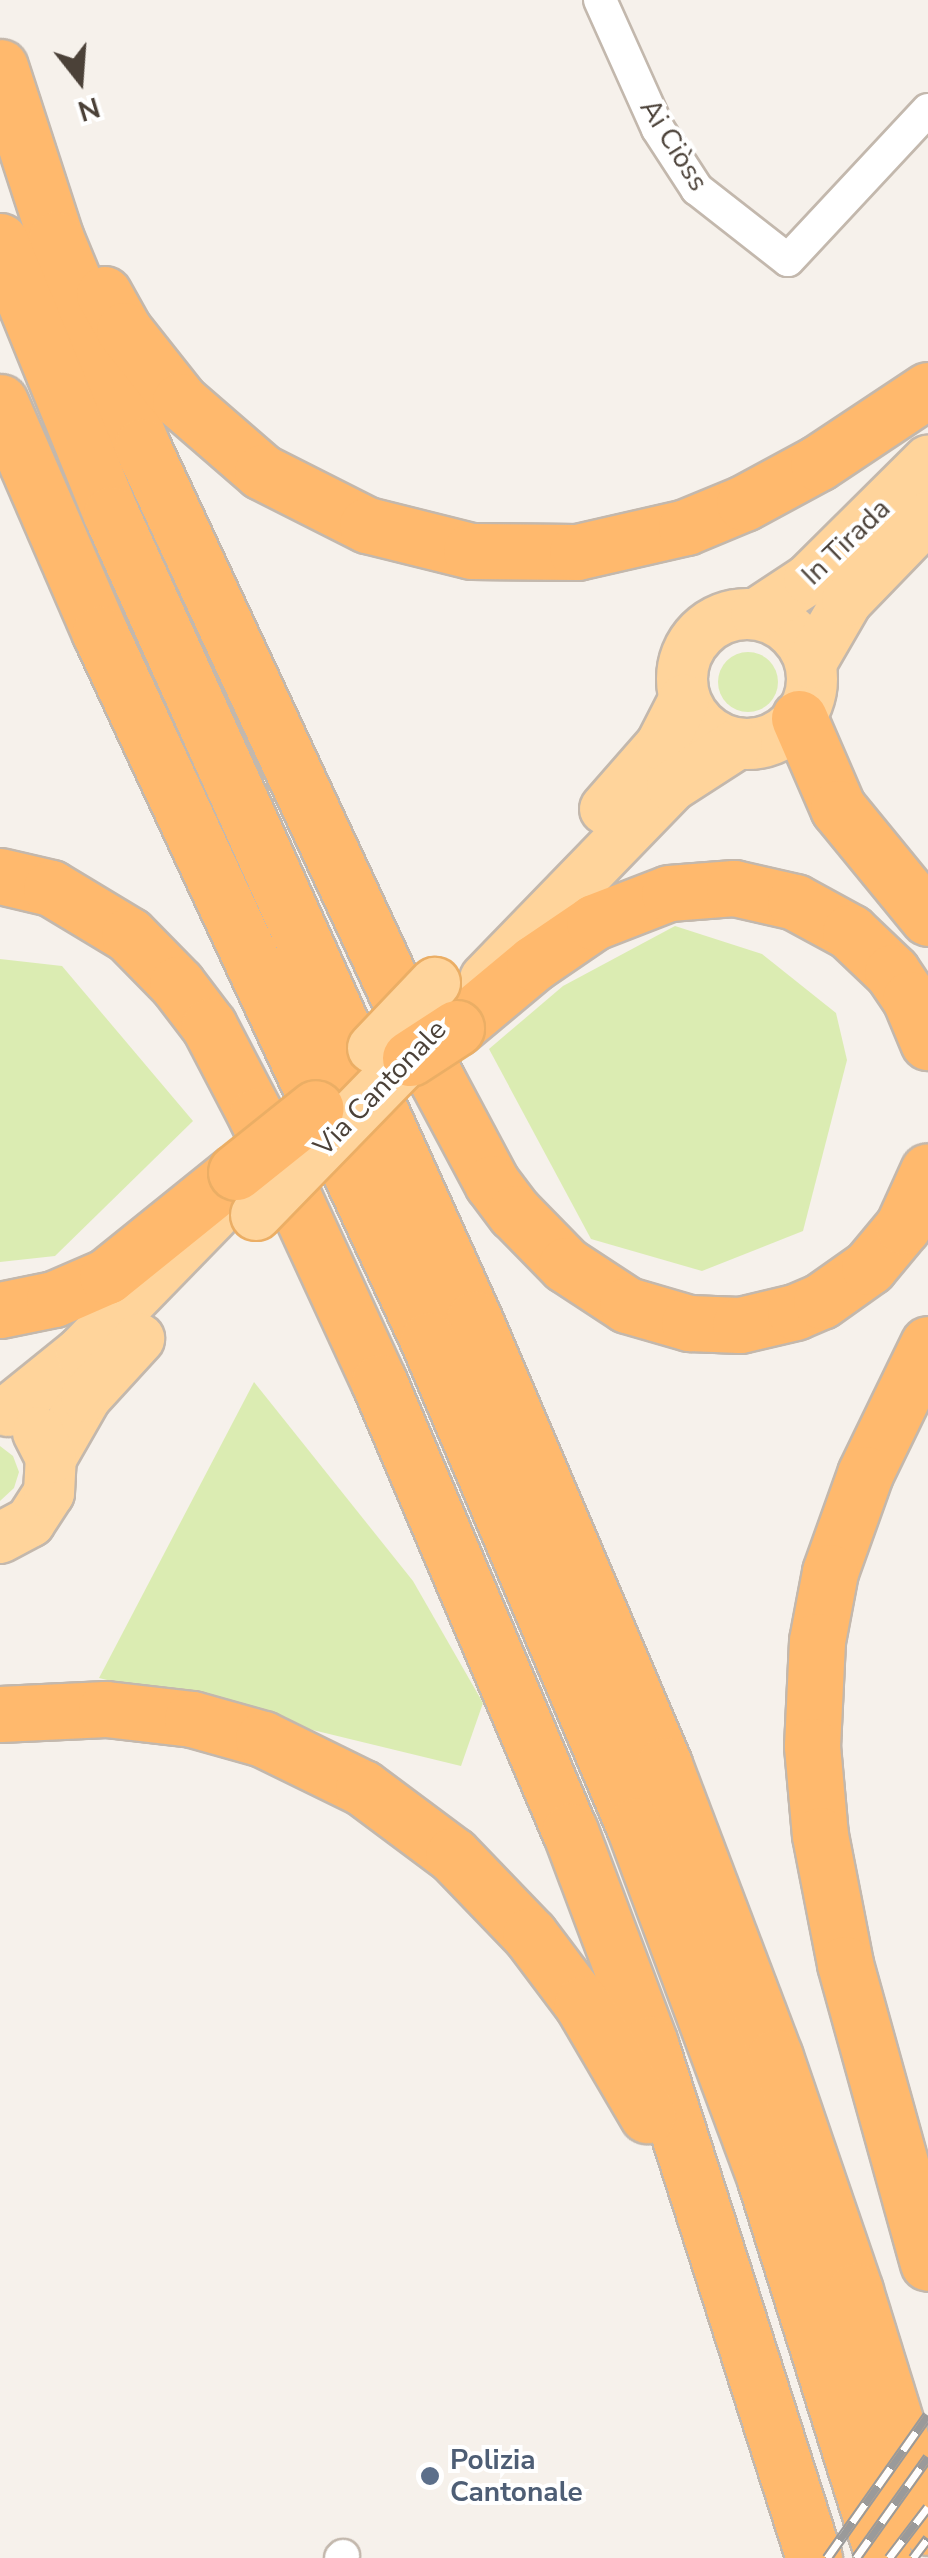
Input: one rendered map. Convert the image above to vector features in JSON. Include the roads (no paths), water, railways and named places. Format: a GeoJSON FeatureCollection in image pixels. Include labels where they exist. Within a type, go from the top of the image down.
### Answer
{"type":"FeatureCollection","features":[{"type":"Feature","properties":{"kind":"highway"},"geometry":{"type":"LineString","coordinates":[[8,92],[124,330],[180,401],[262,472],[335,513],[401,537],[506,554],[577,552],[642,540],[714,516],[779,485],[928,390]]}},
{"type":"Feature","properties":{"kind":"highway"},"geometry":{"type":"LineString","coordinates":[[8,92],[62,254],[173,515],[436,1080],[492,1183],[515,1213],[566,1266],[627,1305],[690,1323],[740,1324],[781,1316],[821,1301],[869,1267],[903,1226],[928,1171]]}},
{"type":"Feature","properties":{"kind":"highway"},"geometry":{"type":"LineString","coordinates":[[0,241],[110,514],[481,1334],[649,1728],[775,2057],[862,2310],[928,2527]]}},
{"type":"Feature","properties":{"kind":"highway"},"geometry":{"type":"LineString","coordinates":[[0,402],[100,634],[428,1340],[634,1826],[771,2198],[884,2558]]}},
{"type":"Feature","properties":{"kind":"highway"},"geometry":{"type":"LineString","coordinates":[[799,718],[838,808],[928,918]]}},
{"type":"Feature","properties":{"kind":"highway"},"geometry":{"type":"LineString","coordinates":[[0,876],[51,888],[129,935],[187,997],[235,1074],[379,1382],[570,1831],[650,2044],[814,2558]]}},
{"type":"Feature","properties":{"kind":"highway"},"geometry":{"type":"LineString","coordinates":[[410,1058],[447,1009],[534,963],[594,922],[669,893],[734,888],[795,902],[850,932],[892,972],[910,1000],[928,1042]]}},
{"type":"Feature","properties":{"kind":"highway"},"geometry":{"type":"LineString","coordinates":[[0,1310],[54,1298],[107,1276],[245,1191],[316,1108]]}},
{"type":"Feature","properties":{"kind":"highway"},"geometry":{"type":"LineString","coordinates":[[928,1344],[865,1474],[830,1572],[817,1641],[812,1746],[820,1835],[846,1964],[928,2263]]}},
{"type":"Feature","properties":{"kind":"highway"},"geometry":{"type":"LineString","coordinates":[[0,1714],[106,1709],[149,1712],[229,1728],[297,1754],[364,1788],[438,1842],[530,1935],[604,2039],[646,2112],[750,2350]]}},
{"type":"Feature","properties":{"kind":"main road","name":"In Tirada"},"geometry":{"type":"LineString","coordinates":[[756,614],[809,579],[928,462]]}},
{"type":"Feature","properties":{"kind":"main road"},"geometry":{"type":"LineString","coordinates":[[810,663],[847,601],[928,517]]}},
{"type":"Feature","properties":{"kind":"main road"},"geometry":{"type":"LineString","coordinates":[[756,614],[777,621],[795,634],[810,663],[811,692],[799,718],[775,738],[737,744],[702,726],[684,700],[682,666],[692,642],[720,619],[756,614]]}},
{"type":"Feature","properties":{"kind":"main road","name":"Via Cantonale"},"geometry":{"type":"LineString","coordinates":[[447,1009],[661,745],[684,700]]}},
{"type":"Feature","properties":{"kind":"main road","name":"Via Cantonale"},"geometry":{"type":"LineString","coordinates":[[316,1108],[447,1009],[672,786],[737,744]]}},
{"type":"Feature","properties":{"kind":"main road","name":"Via Cantonale"},"geometry":{"type":"LineString","coordinates":[[4,1410],[81,1352],[245,1191],[410,1058]]}},
{"type":"Feature","properties":{"kind":"main road","name":"Via Cantonale"},"geometry":{"type":"LineString","coordinates":[[51,1458],[86,1396],[245,1191]]}},
{"type":"Feature","properties":{"kind":"main road"},"geometry":{"type":"LineString","coordinates":[[0,1538],[23,1528],[42,1509],[52,1485],[51,1458],[39,1432],[4,1410]]}},
{"type":"Feature","properties":{"kind":"street","name":"Ai Ciòss"},"geometry":{"type":"LineString","coordinates":[[600,0],[658,129],[696,189],[788,260],[928,110]]}},
{"type":"Feature","properties":{"kind":"railway"},"geometry":{"type":"LineString","coordinates":[[827,2558],[928,2415]]}},
{"type":"Feature","properties":{"kind":"railway"},"geometry":{"type":"LineString","coordinates":[[856,2558],[928,2457]]}},
{"type":"Feature","properties":{"kind":"railway"},"geometry":{"type":"LineString","coordinates":[[889,2558],[928,2507]]}},
{"type":"Feature","properties":{"kind":"railway"},"geometry":{"type":"LineString","coordinates":[[913,2558],[928,2538]]}},
{"type":"Feature","properties":{"kind":"place","name":"Polizia Cantonale"},"geometry":{"type":"Point","coordinates":[430,2476]}}]}
